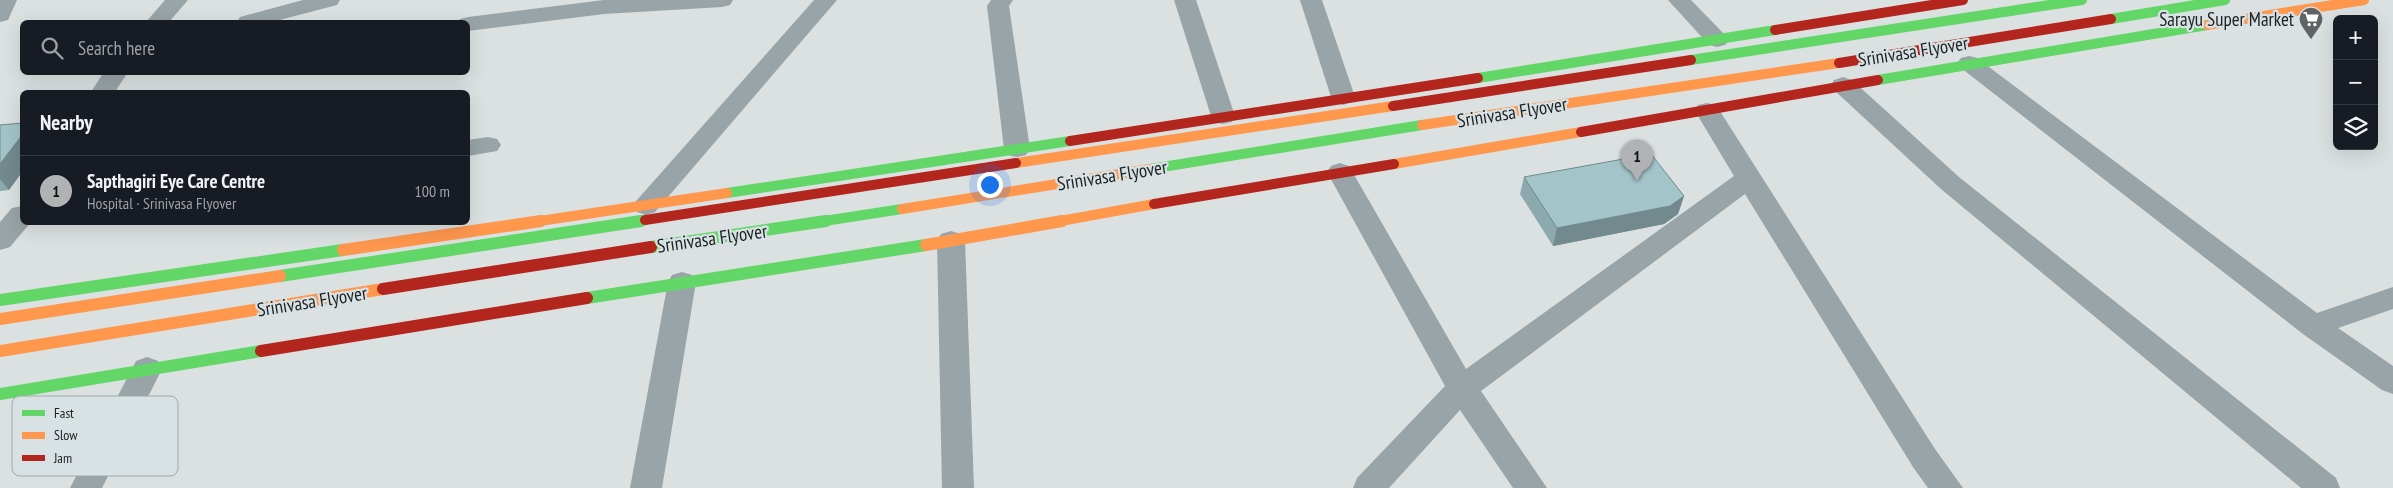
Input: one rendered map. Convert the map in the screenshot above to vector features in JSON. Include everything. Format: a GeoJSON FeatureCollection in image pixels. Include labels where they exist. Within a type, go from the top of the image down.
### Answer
{"type":"FeatureCollection","features":[{"type":"Feature","properties":{"kind":"street"},"geometry":{"type":"LineString","coordinates":[[0,15],[6,0]]}},
{"type":"Feature","properties":{"kind":"street"},"geometry":{"type":"LineString","coordinates":[[159,20],[177,0]]}},
{"type":"Feature","properties":{"kind":"street"},"geometry":{"type":"LineString","coordinates":[[255,20],[328,0]]}},
{"type":"Feature","properties":{"kind":"street"},"geometry":{"type":"LineString","coordinates":[[470,24],[604,7],[722,0]]}},
{"type":"Feature","properties":{"kind":"street"},"geometry":{"type":"LineString","coordinates":[[646,206],[826,0]]}},
{"type":"Feature","properties":{"kind":"street"},"geometry":{"type":"LineString","coordinates":[[1002,0],[998,6],[1017,149]]}},
{"type":"Feature","properties":{"kind":"street"},"geometry":{"type":"LineString","coordinates":[[1184,0],[1223,116]]}},
{"type":"Feature","properties":{"kind":"street"},"geometry":{"type":"LineString","coordinates":[[1311,0],[1343,97]]}},
{"type":"Feature","properties":{"kind":"street"},"geometry":{"type":"LineString","coordinates":[[1680,0],[1717,40]]}},
{"type":"Feature","properties":{"kind":"street"},"geometry":{"type":"LineString","coordinates":[[0,300],[646,206],[1717,40],[1963,0]]}},
{"type":"Feature","properties":{"kind":"street","name":"Srinivasa Flyover"},"geometry":{"type":"LineString","coordinates":[[0,319],[2082,0]]}},
{"type":"Feature","properties":{"kind":"street","name":"Srinivasa Flyover"},"geometry":{"type":"LineString","coordinates":[[0,351],[579,257],[795,226],[1421,126],[1897,54],[2225,0]]}},
{"type":"Feature","properties":{"kind":"street"},"geometry":{"type":"LineString","coordinates":[[0,394],[682,282],[951,241],[1340,172],[1707,112],[1969,62],[2364,0]]}},
{"type":"Feature","properties":{"kind":"street"},"geometry":{"type":"LineString","coordinates":[[1969,62],[2313,326],[2393,382]]}},
{"type":"Feature","properties":{"kind":"street"},"geometry":{"type":"LineString","coordinates":[[104,90],[116,75]]}},
{"type":"Feature","properties":{"kind":"street"},"geometry":{"type":"LineString","coordinates":[[1843,85],[1950,183],[2324,488]]}},
{"type":"Feature","properties":{"kind":"street"},"geometry":{"type":"LineString","coordinates":[[1707,112],[1924,458],[1947,488]]}},
{"type":"Feature","properties":{"kind":"street"},"geometry":{"type":"LineString","coordinates":[[1340,172],[1462,388],[1531,488]]}},
{"type":"Feature","properties":{"kind":"street"},"geometry":{"type":"LineString","coordinates":[[1369,488],[1462,388],[1749,178]]}},
{"type":"Feature","properties":{"kind":"street"},"geometry":{"type":"LineString","coordinates":[[0,240],[20,217]]}},
{"type":"Feature","properties":{"kind":"street"},"geometry":{"type":"LineString","coordinates":[[951,241],[958,488]]}},
{"type":"Feature","properties":{"kind":"street"},"geometry":{"type":"LineString","coordinates":[[646,488],[682,282]]}},
{"type":"Feature","properties":{"kind":"street"},"geometry":{"type":"LineString","coordinates":[[2313,326],[2393,298]]}},
{"type":"Feature","properties":{"kind":"street"},"geometry":{"type":"LineString","coordinates":[[133,396],[147,369]]}},
{"type":"Feature","properties":{"kind":"street"},"geometry":{"type":"LineString","coordinates":[[86,488],[92,476]]}},
{"type":"Feature","properties":{"kind":"building"},"geometry":{"type":"Polygon","coordinates":[[[20,123],[20,138],[0,164],[0,125],[20,123]]]}},
{"type":"Feature","properties":{"kind":"building"},"geometry":{"type":"Polygon","coordinates":[[[1651,154],[1684,196],[1670,206],[1557,228],[1524,177],[1651,154]]]}},
{"type":"Feature","properties":{"kind":"traffic: fast"},"geometry":{"type":"LineString","coordinates":[[1691,60],[2082,0]]}},
{"type":"Feature","properties":{"kind":"traffic: fast"},"geometry":{"type":"LineString","coordinates":[[2111,19],[2225,0]]}},
{"type":"Feature","properties":{"kind":"traffic: fast"},"geometry":{"type":"LineString","coordinates":[[1878,80],[2207,25]]}},
{"type":"Feature","properties":{"kind":"traffic: fast"},"geometry":{"type":"LineString","coordinates":[[1478,78],[1775,30]]}},
{"type":"Feature","properties":{"kind":"traffic: fast"},"geometry":{"type":"LineString","coordinates":[[1150,169],[1422,125]]}},
{"type":"Feature","properties":{"kind":"traffic: fast"},"geometry":{"type":"LineString","coordinates":[[727,193],[1070,141]]}},
{"type":"Feature","properties":{"kind":"traffic: fast"},"geometry":{"type":"LineString","coordinates":[[651,247],[902,209]]}},
{"type":"Feature","properties":{"kind":"traffic: fast"},"geometry":{"type":"LineString","coordinates":[[280,276],[645,220]]}},
{"type":"Feature","properties":{"kind":"traffic: fast"},"geometry":{"type":"LineString","coordinates":[[587,298],[926,245]]}},
{"type":"Feature","properties":{"kind":"traffic: fast"},"geometry":{"type":"LineString","coordinates":[[0,300],[343,250]]}},
{"type":"Feature","properties":{"kind":"traffic: fast"},"geometry":{"type":"LineString","coordinates":[[0,394],[261,351]]}},
{"type":"Feature","properties":{"kind":"traffic: slow"},"geometry":{"type":"LineString","coordinates":[[2207,25],[2364,0]]}},
{"type":"Feature","properties":{"kind":"traffic: slow"},"geometry":{"type":"LineString","coordinates":[[1422,125],[1839,63]]}},
{"type":"Feature","properties":{"kind":"traffic: slow"},"geometry":{"type":"LineString","coordinates":[[1016,163],[1393,106]]}},
{"type":"Feature","properties":{"kind":"traffic: slow"},"geometry":{"type":"LineString","coordinates":[[1394,164],[1581,132]]}},
{"type":"Feature","properties":{"kind":"traffic: slow"},"geometry":{"type":"LineString","coordinates":[[902,209],[1150,169]]}},
{"type":"Feature","properties":{"kind":"traffic: slow"},"geometry":{"type":"LineString","coordinates":[[343,250],[727,193]]}},
{"type":"Feature","properties":{"kind":"traffic: slow"},"geometry":{"type":"LineString","coordinates":[[926,245],[1154,204]]}},
{"type":"Feature","properties":{"kind":"traffic: slow"},"geometry":{"type":"LineString","coordinates":[[0,319],[280,276]]}},
{"type":"Feature","properties":{"kind":"traffic: slow"},"geometry":{"type":"LineString","coordinates":[[0,351],[383,289]]}},
{"type":"Feature","properties":{"kind":"traffic: jam"},"geometry":{"type":"LineString","coordinates":[[1775,30],[1963,0]]}},
{"type":"Feature","properties":{"kind":"traffic: jam"},"geometry":{"type":"LineString","coordinates":[[1839,63],[2111,19]]}},
{"type":"Feature","properties":{"kind":"traffic: jam"},"geometry":{"type":"LineString","coordinates":[[1393,106],[1691,60]]}},
{"type":"Feature","properties":{"kind":"traffic: jam"},"geometry":{"type":"LineString","coordinates":[[1070,141],[1478,78]]}},
{"type":"Feature","properties":{"kind":"traffic: jam"},"geometry":{"type":"LineString","coordinates":[[1581,132],[1878,80]]}},
{"type":"Feature","properties":{"kind":"traffic: jam"},"geometry":{"type":"LineString","coordinates":[[645,220],[1016,163]]}},
{"type":"Feature","properties":{"kind":"traffic: jam"},"geometry":{"type":"LineString","coordinates":[[1154,204],[1394,164]]}},
{"type":"Feature","properties":{"kind":"traffic: jam"},"geometry":{"type":"LineString","coordinates":[[383,289],[651,247]]}},
{"type":"Feature","properties":{"kind":"traffic: jam"},"geometry":{"type":"LineString","coordinates":[[261,351],[587,298]]}},
{"type":"Feature","properties":{"kind":"place","name":"Sarayu Super Market"},"geometry":{"type":"Point","coordinates":[2311,40]}},
{"type":"Feature","properties":{"kind":"place","name":"Sapthagiri Eye Care Centre"},"geometry":{"type":"Point","coordinates":[1637,181]}}]}
